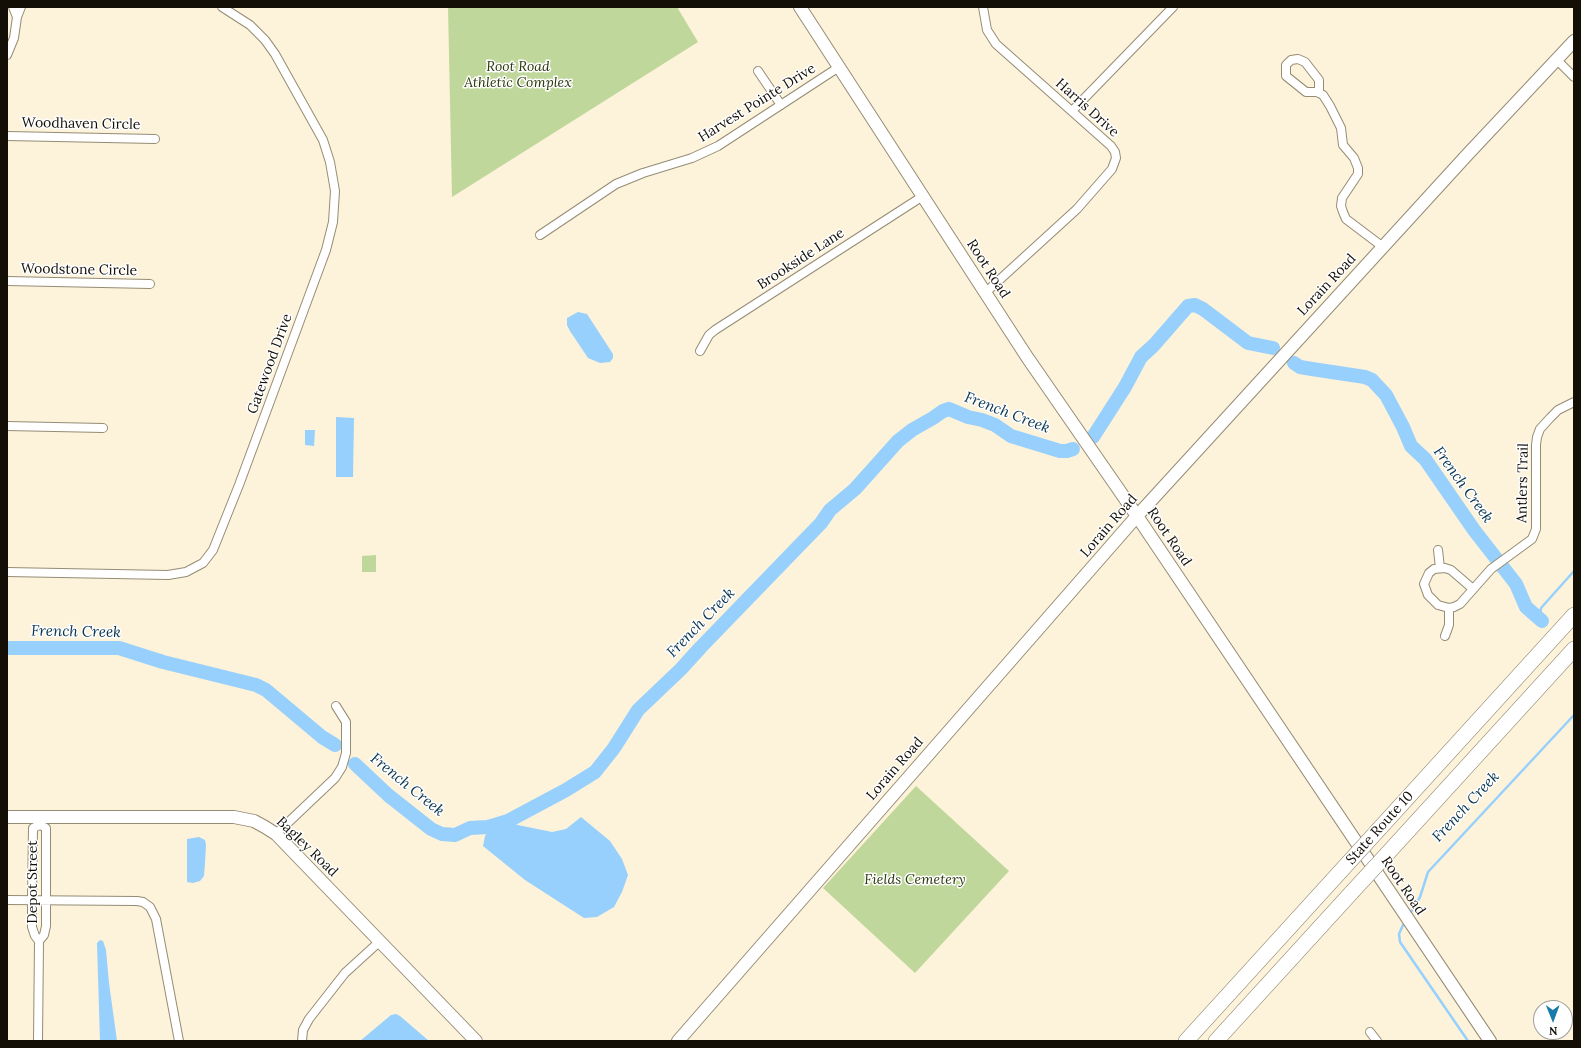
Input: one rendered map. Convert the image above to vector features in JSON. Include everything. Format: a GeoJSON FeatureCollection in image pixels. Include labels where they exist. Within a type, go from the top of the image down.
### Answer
{"type":"FeatureCollection","features":[{"type":"Feature","properties":{"kind":"highway","name":"State Route 10"},"geometry":{"type":"LineString","coordinates":[[1186,1041],[1574,615]]}},
{"type":"Feature","properties":{"kind":"highway","name":"State Route 10"},"geometry":{"type":"LineString","coordinates":[[1216,1041],[1574,649]]}},
{"type":"Feature","properties":{"kind":"street"},"geometry":{"type":"LineString","coordinates":[[13,7],[17,17]]}},
{"type":"Feature","properties":{"kind":"street"},"geometry":{"type":"LineString","coordinates":[[7,55],[14,38],[17,17],[21,7]]}},
{"type":"Feature","properties":{"kind":"street","name":"Gatewood Drive"},"geometry":{"type":"LineString","coordinates":[[7,572],[168,575],[186,572],[202,563],[213,550],[239,485],[326,250],[333,222],[335,191],[333,173],[323,140],[275,54],[265,40],[250,25],[222,7]]}},
{"type":"Feature","properties":{"kind":"street","name":"Root Road"},"geometry":{"type":"LineString","coordinates":[[800,7],[1027,357],[1137,516],[1490,1041]]}},
{"type":"Feature","properties":{"kind":"street","name":"Harris Drive"},"geometry":{"type":"LineString","coordinates":[[982,7],[987,30],[996,44],[1111,146],[1115,155],[1114,166],[1073,212],[985,293]]}},
{"type":"Feature","properties":{"kind":"street"},"geometry":{"type":"LineString","coordinates":[[1072,111],[1172,7]]}},
{"type":"Feature","properties":{"kind":"street","name":"Lorain Road"},"geometry":{"type":"LineString","coordinates":[[678,1041],[1137,516],[1467,155],[1574,41]]}},
{"type":"Feature","properties":{"kind":"street"},"geometry":{"type":"LineString","coordinates":[[1319,93],[1319,80],[1305,62],[1298,59],[1291,60],[1286,65],[1286,76],[1306,92],[1319,93],[1323,95],[1341,128],[1343,145],[1354,158],[1358,168],[1358,174],[1342,198],[1341,206],[1346,219],[1383,247]]}},
{"type":"Feature","properties":{"kind":"street"},"geometry":{"type":"LineString","coordinates":[[1557,60],[1574,77]]}},
{"type":"Feature","properties":{"kind":"street","name":"Harvest Pointe Drive"},"geometry":{"type":"LineString","coordinates":[[540,235],[616,184],[643,173],[679,163],[710,150],[839,67]]}},
{"type":"Feature","properties":{"kind":"street"},"geometry":{"type":"LineString","coordinates":[[758,71],[780,105]]}},
{"type":"Feature","properties":{"kind":"street","name":"Woodhaven Circle"},"geometry":{"type":"LineString","coordinates":[[7,136],[155,139]]}},
{"type":"Feature","properties":{"kind":"street","name":"Brookside Lane"},"geometry":{"type":"LineString","coordinates":[[700,351],[709,335],[715,330],[923,196]]}},
{"type":"Feature","properties":{"kind":"street","name":"Woodstone Circle"},"geometry":{"type":"LineString","coordinates":[[7,281],[150,284]]}},
{"type":"Feature","properties":{"kind":"street","name":"Antlers Trail"},"geometry":{"type":"LineString","coordinates":[[1449,608],[1460,604],[1491,569],[1532,539],[1536,529],[1537,437],[1540,429],[1558,410],[1574,402]]}},
{"type":"Feature","properties":{"kind":"street"},"geometry":{"type":"LineString","coordinates":[[7,426],[103,428]]}},
{"type":"Feature","properties":{"kind":"street"},"geometry":{"type":"LineString","coordinates":[[1438,550],[1440,568]]}},
{"type":"Feature","properties":{"kind":"street"},"geometry":{"type":"LineString","coordinates":[[1445,636],[1449,624],[1449,608],[1438,605],[1428,595],[1425,590],[1426,578],[1429,573],[1440,568],[1450,570],[1473,589]]}},
{"type":"Feature","properties":{"kind":"street"},"geometry":{"type":"LineString","coordinates":[[276,834],[335,778],[342,767],[346,753],[346,722],[336,706]]}},
{"type":"Feature","properties":{"kind":"street","name":"Bagley Road"},"geometry":{"type":"LineString","coordinates":[[7,817],[40,821],[234,817],[254,821],[276,834],[476,1041]]}},
{"type":"Feature","properties":{"kind":"street","name":"Depot Street"},"geometry":{"type":"LineString","coordinates":[[38,1041],[39,941],[46,930],[46,828],[40,821],[33,828],[32,900],[33,930],[39,941]]}},
{"type":"Feature","properties":{"kind":"street"},"geometry":{"type":"LineString","coordinates":[[7,900],[137,901],[143,902],[150,907],[156,919],[179,1041]]}},
{"type":"Feature","properties":{"kind":"street"},"geometry":{"type":"LineString","coordinates":[[302,1041],[303,1030],[309,1019],[345,973],[379,942]]}},
{"type":"Feature","properties":{"kind":"street"},"geometry":{"type":"LineString","coordinates":[[1370,1032],[1376,1041]]}},
{"type":"Feature","properties":{"kind":"green space","name":"Root Road Athletic Complex"},"geometry":{"type":"Polygon","coordinates":[[[448,7],[677,7],[698,42],[452,197],[448,7]]]}},
{"type":"Feature","properties":{"kind":"green space"},"geometry":{"type":"Polygon","coordinates":[[[376,555],[376,572],[362,572],[362,556],[376,555]]]}},
{"type":"Feature","properties":{"kind":"green space","name":"Fields Cemetery"},"geometry":{"type":"Polygon","coordinates":[[[916,786],[1009,871],[915,973],[823,888],[916,786]]]}},
{"type":"Feature","properties":{"kind":"water"},"geometry":{"type":"Polygon","coordinates":[[[578,312],[587,314],[613,354],[613,358],[610,362],[600,363],[588,358],[570,331],[567,325],[567,318],[578,312]]]}},
{"type":"Feature","properties":{"kind":"water"},"geometry":{"type":"Polygon","coordinates":[[[336,417],[354,418],[353,477],[336,477],[336,417]]]}},
{"type":"Feature","properties":{"kind":"water"},"geometry":{"type":"Polygon","coordinates":[[[305,430],[315,430],[314,446],[305,445],[305,430]]]}},
{"type":"Feature","properties":{"kind":"water"},"geometry":{"type":"Polygon","coordinates":[[[581,817],[610,841],[622,859],[628,875],[622,892],[614,907],[597,917],[584,918],[525,880],[483,846],[485,836],[489,829],[513,824],[552,832],[566,829],[581,817]]]}},
{"type":"Feature","properties":{"kind":"water"},"geometry":{"type":"Polygon","coordinates":[[[199,837],[205,840],[206,845],[204,876],[200,881],[193,883],[187,882],[187,839],[199,837]]]}},
{"type":"Feature","properties":{"kind":"water"},"geometry":{"type":"Polygon","coordinates":[[[100,940],[103,941],[106,950],[117,1041],[100,1041],[97,943],[100,940]]]}},
{"type":"Feature","properties":{"kind":"water"},"geometry":{"type":"Polygon","coordinates":[[[396,1014],[429,1041],[360,1041],[391,1015],[396,1014]]]}},
{"type":"Feature","properties":{"kind":"waterway","name":"French Creek"},"geometry":{"type":"LineString","coordinates":[[1093,437],[1125,387],[1141,357],[1154,345],[1188,306],[1195,305],[1203,309],[1248,343],[1273,348]]}},
{"type":"Feature","properties":{"kind":"waterway","name":"French Creek"},"geometry":{"type":"LineString","coordinates":[[1294,363],[1300,367],[1365,377],[1372,380],[1386,395],[1411,446],[1425,459],[1474,530],[1516,584],[1526,607],[1542,621]]}},
{"type":"Feature","properties":{"kind":"waterway","name":"French Creek"},"geometry":{"type":"LineString","coordinates":[[355,764],[388,795],[431,829],[442,834],[455,835],[470,828],[488,827],[508,821],[566,790],[595,772],[614,748],[638,710],[681,669],[821,523],[830,510],[855,489],[898,441],[912,430],[943,411],[949,409],[968,417],[995,425],[1011,436],[1060,451],[1073,449]]}},
{"type":"Feature","properties":{"kind":"waterway","name":"French Creek"},"geometry":{"type":"LineString","coordinates":[[1542,621],[1540,616],[1541,608],[1574,571]]}},
{"type":"Feature","properties":{"kind":"waterway","name":"French Creek"},"geometry":{"type":"LineString","coordinates":[[7,648],[119,648],[163,662],[256,685],[266,690],[322,737],[335,745]]}},
{"type":"Feature","properties":{"kind":"waterway","name":"French Creek"},"geometry":{"type":"LineString","coordinates":[[1411,912],[1420,897],[1428,872],[1574,715]]}},
{"type":"Feature","properties":{"kind":"waterway","name":"French Creek"},"geometry":{"type":"LineString","coordinates":[[1403,925],[1399,934],[1400,942],[1468,1041]]}}]}
